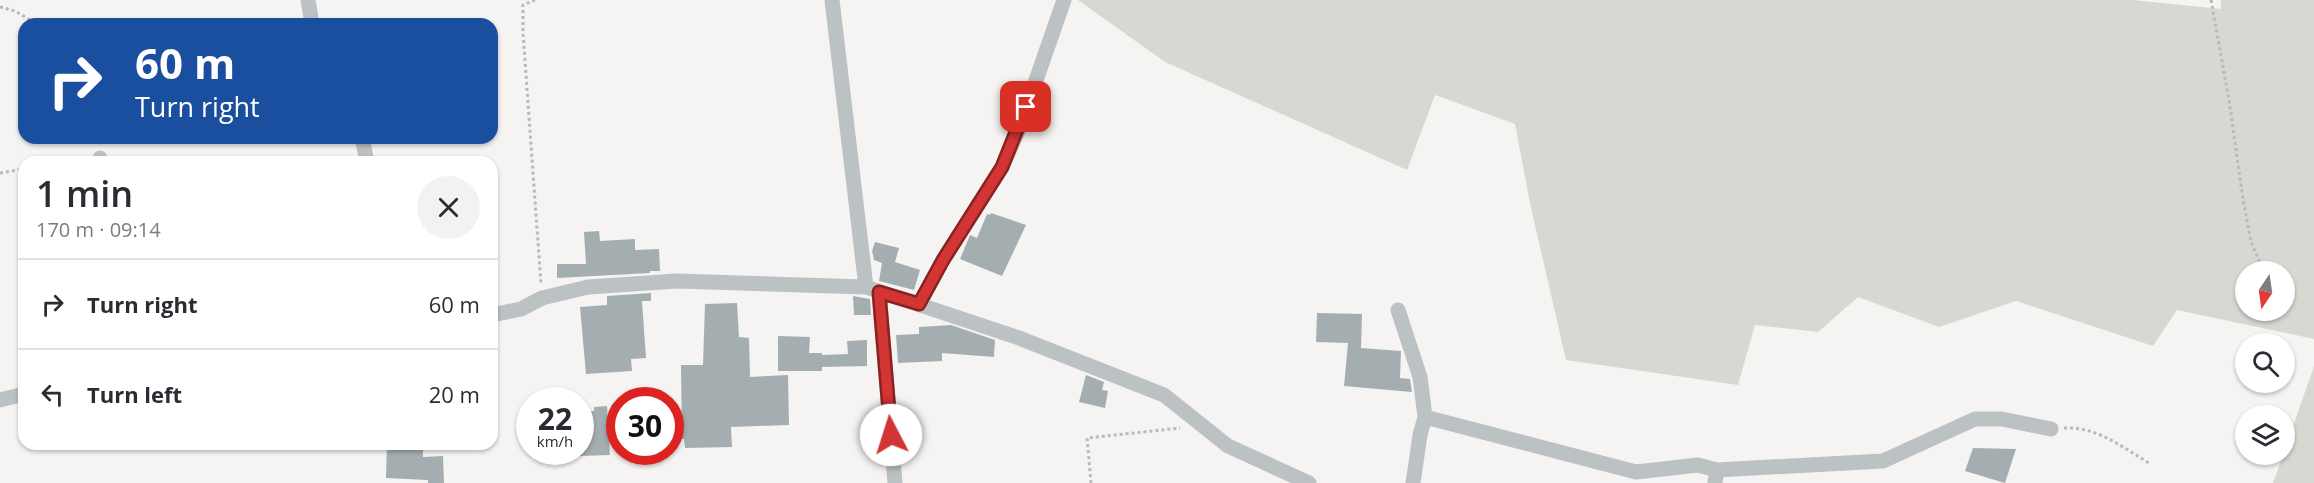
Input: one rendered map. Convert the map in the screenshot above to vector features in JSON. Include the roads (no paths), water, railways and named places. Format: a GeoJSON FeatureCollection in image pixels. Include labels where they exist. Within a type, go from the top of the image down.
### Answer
{"type":"FeatureCollection","features":[{"type":"Feature","properties":{"kind":"street"},"geometry":{"type":"LineString","coordinates":[[308,0],[311,18]]}},
{"type":"Feature","properties":{"kind":"street"},"geometry":{"type":"LineString","coordinates":[[832,0],[873,290],[895,483]]}},
{"type":"Feature","properties":{"kind":"street"},"geometry":{"type":"LineString","coordinates":[[919,304],[943,260],[1002,167],[1064,0]]}},
{"type":"Feature","properties":{"kind":"street"},"geometry":{"type":"LineString","coordinates":[[498,314],[521,309],[542,298],[588,287],[677,282],[873,290],[1019,338],[1164,395],[1228,446],[1309,483]]}},
{"type":"Feature","properties":{"kind":"street"},"geometry":{"type":"LineString","coordinates":[[1398,310],[1420,377],[1425,417],[1413,483]]}},
{"type":"Feature","properties":{"kind":"street"},"geometry":{"type":"LineString","coordinates":[[0,400],[18,396]]}},
{"type":"Feature","properties":{"kind":"street"},"geometry":{"type":"LineString","coordinates":[[1425,417],[1636,472],[1698,465],[1716,477],[1883,461],[1975,419],[2002,419],[2051,429]]}}]}
